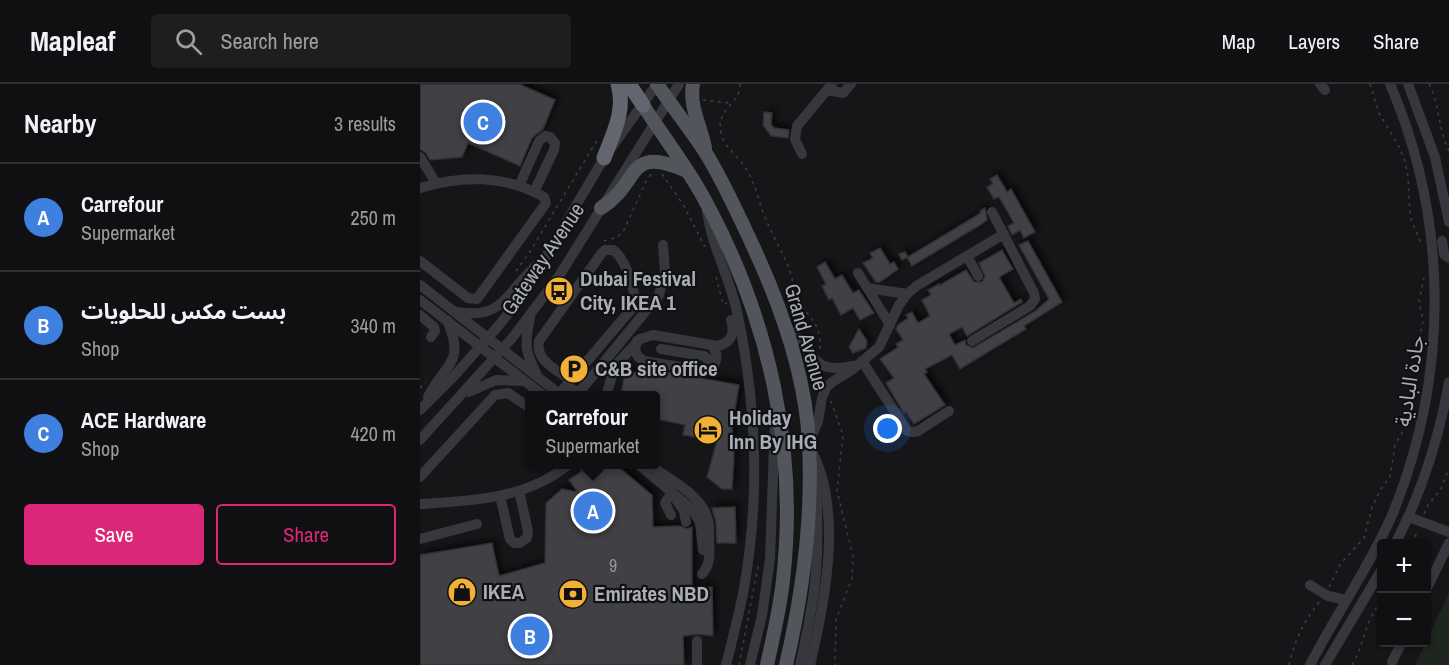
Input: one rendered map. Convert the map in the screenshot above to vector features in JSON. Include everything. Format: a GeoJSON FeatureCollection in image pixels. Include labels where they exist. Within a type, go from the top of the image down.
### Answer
{"type":"FeatureCollection","features":[{"type":"Feature","properties":{"kind":"highway"},"geometry":{"type":"LineString","coordinates":[[604,158],[621,109],[618,84]]}},
{"type":"Feature","properties":{"kind":"highway"},"geometry":{"type":"LineString","coordinates":[[629,84],[643,105]]}},
{"type":"Feature","properties":{"kind":"main road","name":"Grand Avenue"},"geometry":{"type":"LineString","coordinates":[[657,84],[706,153],[735,206],[786,328],[801,384],[811,449],[807,548],[798,615],[786,665]]}},
{"type":"Feature","properties":{"kind":"main road"},"geometry":{"type":"LineString","coordinates":[[692,91],[695,116],[706,153]]}},
{"type":"Feature","properties":{"kind":"main road","name":"Grand Avenue"},"geometry":{"type":"LineString","coordinates":[[643,105],[706,202],[739,269],[761,330],[776,391],[785,454],[787,528],[783,582],[767,665]]}},
{"type":"Feature","properties":{"kind":"main road"},"geometry":{"type":"LineString","coordinates":[[601,208],[615,199],[634,172],[646,163],[661,161],[687,171]]}},
{"type":"Feature","properties":{"kind":"street","name":"Gateway Avenue"},"geometry":{"type":"LineString","coordinates":[[422,408],[481,346],[525,292],[604,158],[657,84]]}},
{"type":"Feature","properties":{"kind":"street","name":"Gateway Avenue"},"geometry":{"type":"LineString","coordinates":[[420,440],[461,397],[531,315],[567,265],[679,84]]}},
{"type":"Feature","properties":{"kind":"street"},"geometry":{"type":"LineString","coordinates":[[802,154],[795,139],[797,126],[830,87],[843,93],[851,84]]}},
{"type":"Feature","properties":{"kind":"street","name":"جادة البادية"},"geometry":{"type":"LineString","coordinates":[[1310,665],[1392,516],[1411,470],[1425,421],[1434,372],[1438,322],[1438,270],[1432,219],[1413,142],[1390,84]]}},
{"type":"Feature","properties":{"kind":"street"},"geometry":{"type":"LineString","coordinates":[[1408,84],[1435,157],[1449,222]]}},
{"type":"Feature","properties":{"kind":"street"},"geometry":{"type":"LineString","coordinates":[[519,186],[539,141],[545,136],[550,137],[555,143],[554,150],[534,192]]}},
{"type":"Feature","properties":{"kind":"street"},"geometry":{"type":"LineString","coordinates":[[420,157],[436,183]]}},
{"type":"Feature","properties":{"kind":"street"},"geometry":{"type":"LineString","coordinates":[[420,188],[436,183],[478,178],[519,186],[534,192],[544,197],[545,205],[479,297],[472,300],[468,298],[420,261]]}},
{"type":"Feature","properties":{"kind":"street"},"geometry":{"type":"LineString","coordinates":[[608,391],[615,367],[638,340],[653,334],[712,346],[723,345],[732,336],[733,327],[728,303],[710,247],[706,202]]}},
{"type":"Feature","properties":{"kind":"street"},"geometry":{"type":"LineString","coordinates":[[972,341],[1035,302],[1034,293],[992,212]]}},
{"type":"Feature","properties":{"kind":"street"},"geometry":{"type":"LineString","coordinates":[[1432,219],[1441,233],[1444,254],[1449,258]]}},
{"type":"Feature","properties":{"kind":"street"},"geometry":{"type":"LineString","coordinates":[[800,665],[812,605],[817,564],[811,449],[824,393],[832,382],[851,371],[879,347],[899,305],[907,294],[918,285],[1004,234]]}},
{"type":"Feature","properties":{"kind":"street"},"geometry":{"type":"LineString","coordinates":[[433,271],[421,286],[456,312],[481,346],[484,357],[495,358],[574,391],[581,390],[643,317],[663,288],[665,272],[663,245]]}},
{"type":"Feature","properties":{"kind":"street"},"geometry":{"type":"LineString","coordinates":[[710,247],[738,315],[749,381],[754,442],[751,533],[743,593],[726,665]]}},
{"type":"Feature","properties":{"kind":"street"},"geometry":{"type":"LineString","coordinates":[[605,250],[610,250],[617,253],[626,270],[635,295],[635,302],[632,309],[565,388],[539,353],[539,341],[605,250]]}},
{"type":"Feature","properties":{"kind":"street"},"geometry":{"type":"LineString","coordinates":[[967,256],[978,276]]}},
{"type":"Feature","properties":{"kind":"street"},"geometry":{"type":"LineString","coordinates":[[456,312],[478,314],[497,307],[524,275],[546,257]]}},
{"type":"Feature","properties":{"kind":"street"},"geometry":{"type":"LineString","coordinates":[[858,273],[890,325]]}},
{"type":"Feature","properties":{"kind":"street"},"geometry":{"type":"LineString","coordinates":[[867,288],[907,294]]}},
{"type":"Feature","properties":{"kind":"street"},"geometry":{"type":"LineString","coordinates":[[420,300],[537,391]]}},
{"type":"Feature","properties":{"kind":"street"},"geometry":{"type":"LineString","coordinates":[[632,309],[643,317]]}},
{"type":"Feature","properties":{"kind":"street"},"geometry":{"type":"LineString","coordinates":[[420,315],[434,327],[435,332],[431,337]]}},
{"type":"Feature","properties":{"kind":"street"},"geometry":{"type":"LineString","coordinates":[[531,315],[525,345],[527,355],[539,378]]}},
{"type":"Feature","properties":{"kind":"street"},"geometry":{"type":"LineString","coordinates":[[422,408],[434,386],[449,368],[453,358],[455,343],[447,320]]}},
{"type":"Feature","properties":{"kind":"street"},"geometry":{"type":"LineString","coordinates":[[786,328],[798,336],[812,358],[820,365],[837,369],[859,363]]}},
{"type":"Feature","properties":{"kind":"street"},"geometry":{"type":"LineString","coordinates":[[638,340],[635,351],[644,361],[704,371],[713,367],[717,356],[712,346]]}},
{"type":"Feature","properties":{"kind":"street"},"geometry":{"type":"LineString","coordinates":[[638,340],[685,349]]}},
{"type":"Feature","properties":{"kind":"street"},"geometry":{"type":"LineString","coordinates":[[661,349],[704,356],[708,358],[713,367]]}},
{"type":"Feature","properties":{"kind":"street"},"geometry":{"type":"LineString","coordinates":[[859,363],[907,431],[918,431],[949,411]]}},
{"type":"Feature","properties":{"kind":"street"},"geometry":{"type":"LineString","coordinates":[[461,397],[485,383],[496,380],[524,381]]}},
{"type":"Feature","properties":{"kind":"street","name":"جادة البادية"},"geometry":{"type":"LineString","coordinates":[[1397,539],[1410,514],[1432,455],[1449,382]]}},
{"type":"Feature","properties":{"kind":"street"},"geometry":{"type":"LineString","coordinates":[[750,665],[762,615],[770,559],[776,391]]}},
{"type":"Feature","properties":{"kind":"street"},"geometry":{"type":"LineString","coordinates":[[420,477],[495,395],[508,393],[525,405]]}},
{"type":"Feature","properties":{"kind":"street"},"geometry":{"type":"LineString","coordinates":[[743,665],[763,570],[774,435]]}},
{"type":"Feature","properties":{"kind":"street"},"geometry":{"type":"LineString","coordinates":[[808,665],[825,592],[828,557],[828,522],[823,479],[811,449]]}},
{"type":"Feature","properties":{"kind":"street"},"geometry":{"type":"LineString","coordinates":[[660,465],[688,484],[694,491]]}},
{"type":"Feature","properties":{"kind":"street"},"geometry":{"type":"LineString","coordinates":[[420,504],[500,496],[547,480],[563,469]]}},
{"type":"Feature","properties":{"kind":"street"},"geometry":{"type":"LineString","coordinates":[[634,469],[689,506],[698,519],[704,551],[702,563]]}},
{"type":"Feature","properties":{"kind":"street"},"geometry":{"type":"LineString","coordinates":[[643,469],[681,506],[686,522]]}},
{"type":"Feature","properties":{"kind":"street"},"geometry":{"type":"LineString","coordinates":[[654,469],[693,496],[704,509],[709,525],[710,556],[702,574]]}},
{"type":"Feature","properties":{"kind":"street"},"geometry":{"type":"LineString","coordinates":[[500,496],[510,538],[514,543],[520,543],[526,540],[528,535],[519,491]]}},
{"type":"Feature","properties":{"kind":"street"},"geometry":{"type":"LineString","coordinates":[[671,494],[666,499],[665,505],[671,515]]}},
{"type":"Feature","properties":{"kind":"street"},"geometry":{"type":"LineString","coordinates":[[1410,514],[1449,526]]}},
{"type":"Feature","properties":{"kind":"street"},"geometry":{"type":"LineString","coordinates":[[1422,518],[1449,532]]}},
{"type":"Feature","properties":{"kind":"street"},"geometry":{"type":"LineString","coordinates":[[420,539],[477,524]]}},
{"type":"Feature","properties":{"kind":"street"},"geometry":{"type":"LineString","coordinates":[[1431,580],[1449,543]]}},
{"type":"Feature","properties":{"kind":"street"},"geometry":{"type":"LineString","coordinates":[[1325,665],[1377,577]]}},
{"type":"Feature","properties":{"kind":"street"},"geometry":{"type":"LineString","coordinates":[[1311,585],[1325,594],[1346,600]]}},
{"type":"Feature","properties":{"kind":"street"},"geometry":{"type":"LineString","coordinates":[[697,641],[697,665]]}},
{"type":"Feature","properties":{"kind":"street"},"geometry":{"type":"LineString","coordinates":[[1392,662],[1400,647]]}},
{"type":"Feature","properties":{"kind":"street"},"geometry":{"type":"LineString","coordinates":[[719,665],[729,653]]}},
{"type":"Feature","properties":{"kind":"path"},"geometry":{"type":"LineString","coordinates":[[1370,84],[1379,113],[1405,161],[1410,216],[1424,251]]}},
{"type":"Feature","properties":{"kind":"path"},"geometry":{"type":"LineString","coordinates":[[1429,84],[1434,96],[1441,132],[1449,151]]}},
{"type":"Feature","properties":{"kind":"path"},"geometry":{"type":"LineString","coordinates":[[692,91],[732,103]]}},
{"type":"Feature","properties":{"kind":"path"},"geometry":{"type":"LineString","coordinates":[[511,279],[601,134]]}},
{"type":"Feature","properties":{"kind":"path"},"geometry":{"type":"LineString","coordinates":[[600,244],[623,232],[649,176],[657,172],[664,176],[710,247]]}},
{"type":"Feature","properties":{"kind":"path"},"geometry":{"type":"LineString","coordinates":[[1423,368],[1418,345],[1423,321],[1419,301],[1425,272]]}},
{"type":"Feature","properties":{"kind":"path"},"geometry":{"type":"LineString","coordinates":[[715,275],[723,304],[728,303]]}},
{"type":"Feature","properties":{"kind":"path"},"geometry":{"type":"LineString","coordinates":[[1289,665],[1294,642],[1304,622],[1325,594],[1341,563],[1364,538],[1372,507],[1382,486],[1390,477],[1395,445],[1416,410]]}},
{"type":"Feature","properties":{"kind":"path"},"geometry":{"type":"LineString","coordinates":[[1414,539],[1429,502],[1441,489],[1449,468]]}},
{"type":"Feature","properties":{"kind":"path"},"geometry":{"type":"LineString","coordinates":[[1352,665],[1360,649],[1367,621],[1377,608]]}},
{"type":"Feature","properties":{"kind":"shaded area"},"geometry":{"type":"Polygon","coordinates":[[[1449,593],[1449,665],[1415,665],[1424,647],[1431,647],[1431,631],[1449,593]]]}},
{"type":"Feature","properties":{"kind":"building"},"geometry":{"type":"Polygon","coordinates":[[[420,84],[519,84],[555,100],[543,129],[532,138],[520,166],[468,143],[462,157],[430,160],[420,149],[420,84]]]}},
{"type":"Feature","properties":{"kind":"building"},"geometry":{"type":"Polygon","coordinates":[[[764,112],[772,113],[771,124],[774,128],[789,130],[788,138],[771,136],[763,125],[764,112]]]}},
{"type":"Feature","properties":{"kind":"building"},"geometry":{"type":"Polygon","coordinates":[[[997,175],[1007,192],[1011,189],[1035,232],[1024,238],[1020,230],[1012,235],[1008,226],[1014,223],[999,197],[994,199],[987,187],[993,184],[990,179],[997,175]]]}},
{"type":"Feature","properties":{"kind":"building"},"geometry":{"type":"Polygon","coordinates":[[[985,208],[987,220],[980,225],[912,266],[907,257],[902,260],[899,254],[905,252],[908,257],[981,213],[980,211],[985,208]]]}},
{"type":"Feature","properties":{"kind":"building"},"geometry":{"type":"Polygon","coordinates":[[[1028,241],[1062,302],[1024,326],[1026,329],[960,369],[952,355],[925,369],[927,372],[924,374],[945,405],[914,424],[906,412],[904,413],[886,383],[894,378],[880,359],[898,347],[896,344],[903,340],[896,329],[898,325],[908,318],[906,315],[912,312],[918,323],[930,316],[922,300],[931,295],[928,290],[966,270],[974,282],[982,282],[985,276],[979,263],[1002,250],[1013,269],[999,277],[1014,303],[1021,299],[1022,302],[967,336],[962,327],[949,334],[955,345],[965,340],[966,345],[973,348],[1034,312],[1049,299],[1019,245],[1028,241]]]}},
{"type":"Feature","properties":{"kind":"building"},"geometry":{"type":"Polygon","coordinates":[[[880,248],[890,264],[894,262],[898,269],[880,282],[876,282],[863,263],[873,258],[870,253],[880,248]]]}},
{"type":"Feature","properties":{"kind":"building"},"geometry":{"type":"Polygon","coordinates":[[[825,262],[835,279],[842,275],[853,293],[859,290],[874,313],[860,320],[853,308],[841,315],[832,298],[829,300],[822,286],[826,284],[817,267],[825,262]]]}},
{"type":"Feature","properties":{"kind":"building"},"geometry":{"type":"Polygon","coordinates":[[[859,329],[867,341],[866,348],[853,353],[849,347],[859,329]]]}},
{"type":"Feature","properties":{"kind":"building","name":"Holiday Inn By IHG"},"geometry":{"type":"Polygon","coordinates":[[[639,367],[739,385],[732,426],[734,456],[732,489],[722,489],[707,477],[717,441],[683,435],[685,425],[660,420],[660,391],[622,391],[625,371],[638,373],[639,367]]]}},
{"type":"Feature","properties":{"kind":"building"},"geometry":{"type":"Polygon","coordinates":[[[580,469],[621,469],[652,495],[653,527],[680,526],[687,529],[692,527],[692,588],[712,587],[713,636],[698,634],[683,636],[684,665],[420,665],[420,555],[492,543],[499,576],[545,563],[546,503],[562,489],[578,492],[569,480],[582,471],[580,469]]]}},
{"type":"Feature","properties":{"kind":"building"},"geometry":{"type":"Polygon","coordinates":[[[735,507],[736,543],[717,543],[716,522],[712,508],[735,507]]]}},
{"type":"Feature","properties":{"kind":"place","name":"ACE Hardware"},"geometry":{"type":"Point","coordinates":[483,122]}},
{"type":"Feature","properties":{"kind":"place","name":"Dubai Festival City, IKEA 1"},"geometry":{"type":"Point","coordinates":[559,291]}},
{"type":"Feature","properties":{"kind":"place","name":"C&B site office"},"geometry":{"type":"Point","coordinates":[574,369]}},
{"type":"Feature","properties":{"kind":"place","name":"Holiday Inn By IHG"},"geometry":{"type":"Point","coordinates":[708,430]}},
{"type":"Feature","properties":{"kind":"place","name":"Carrefour"},"geometry":{"type":"Point","coordinates":[593,511]}},
{"type":"Feature","properties":{"kind":"place","name":"IKEA"},"geometry":{"type":"Point","coordinates":[462,592]}},
{"type":"Feature","properties":{"kind":"place","name":"Emirates NBD"},"geometry":{"type":"Point","coordinates":[573,594]}},
{"type":"Feature","properties":{"kind":"place","name":"بست مكس للحلويات"},"geometry":{"type":"Point","coordinates":[530,636]}}]}
